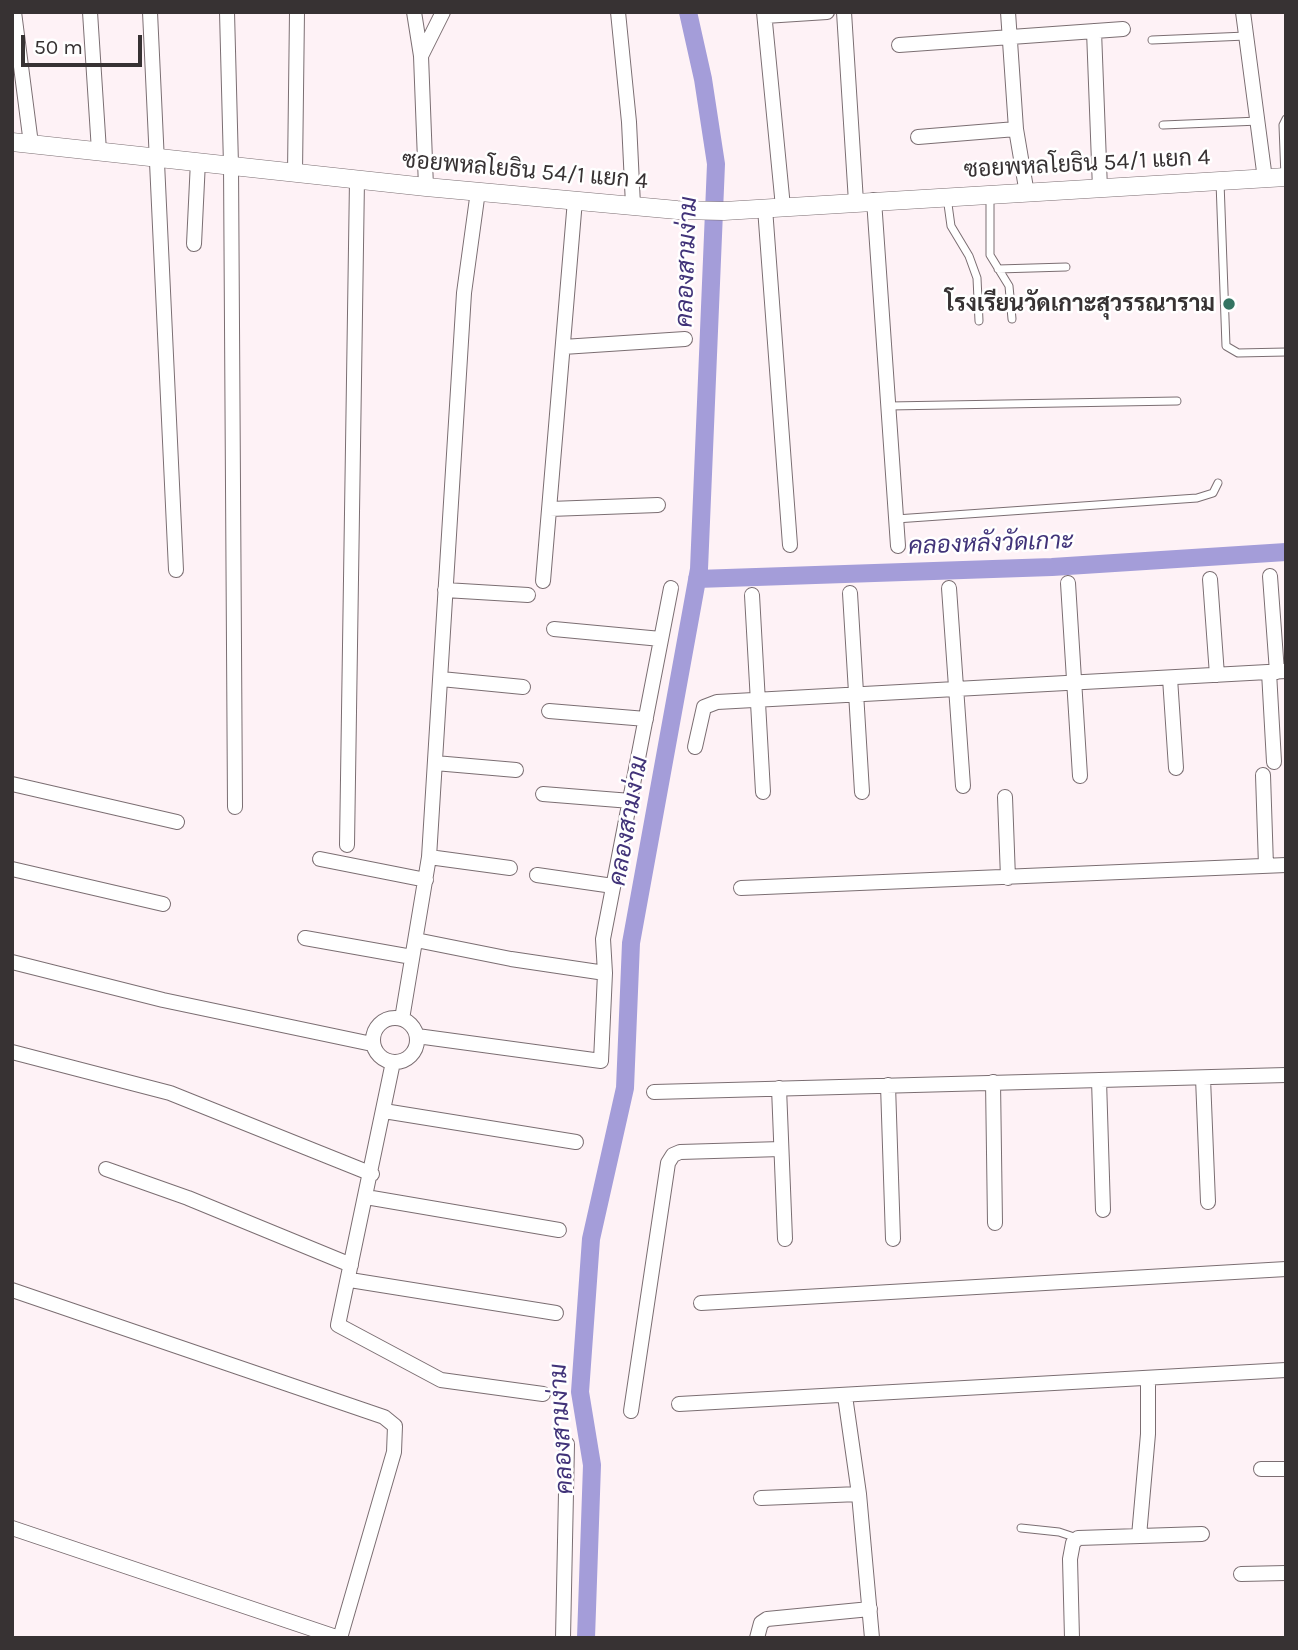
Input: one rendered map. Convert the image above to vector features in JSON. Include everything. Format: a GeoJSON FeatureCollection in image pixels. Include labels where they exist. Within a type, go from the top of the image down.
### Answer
{"type":"FeatureCollection","features":[{"type":"Feature","properties":{"kind":"street"},"geometry":{"type":"LineString","coordinates":[[13,12],[31,144]]}},
{"type":"Feature","properties":{"kind":"street"},"geometry":{"type":"LineString","coordinates":[[90,12],[99,151]]}},
{"type":"Feature","properties":{"kind":"street"},"geometry":{"type":"LineString","coordinates":[[150,12],[156,157],[161,198],[176,569]]}},
{"type":"Feature","properties":{"kind":"street"},"geometry":{"type":"LineString","coordinates":[[227,12],[232,165],[235,807]]}},
{"type":"Feature","properties":{"kind":"street"},"geometry":{"type":"LineString","coordinates":[[295,172],[297,12]]}},
{"type":"Feature","properties":{"kind":"street"},"geometry":{"type":"LineString","coordinates":[[414,12],[421,56],[426,187]]}},
{"type":"Feature","properties":{"kind":"street"},"geometry":{"type":"LineString","coordinates":[[421,56],[443,12]]}},
{"type":"Feature","properties":{"kind":"street"},"geometry":{"type":"LineString","coordinates":[[618,12],[629,122],[633,205]]}},
{"type":"Feature","properties":{"kind":"street"},"geometry":{"type":"LineString","coordinates":[[790,545],[764,14],[827,12]]}},
{"type":"Feature","properties":{"kind":"street"},"geometry":{"type":"LineString","coordinates":[[844,12],[889,406],[898,546]]}},
{"type":"Feature","properties":{"kind":"street"},"geometry":{"type":"LineString","coordinates":[[1008,12],[1016,129],[1027,194]]}},
{"type":"Feature","properties":{"kind":"street"},"geometry":{"type":"LineString","coordinates":[[1243,12],[1265,179]]}},
{"type":"Feature","properties":{"kind":"street"},"geometry":{"type":"LineString","coordinates":[[899,45],[1123,29]]}},
{"type":"Feature","properties":{"kind":"street"},"geometry":{"type":"LineString","coordinates":[[1094,31],[1100,189]]}},
{"type":"Feature","properties":{"kind":"street"},"geometry":{"type":"LineString","coordinates":[[918,137],[1016,129]]}},
{"type":"Feature","properties":{"kind":"street","name":"ซอยพหลโยธิน 54/1 แยก 4"},"geometry":{"type":"LineString","coordinates":[[12,142],[357,180],[677,210],[724,211],[1285,177]]}},
{"type":"Feature","properties":{"kind":"street"},"geometry":{"type":"LineString","coordinates":[[194,244],[198,162]]}},
{"type":"Feature","properties":{"kind":"street"},"geometry":{"type":"LineString","coordinates":[[347,845],[357,180]]}},
{"type":"Feature","properties":{"kind":"street"},"geometry":{"type":"LineString","coordinates":[[402,1019],[429,857],[464,293],[478,191]]}},
{"type":"Feature","properties":{"kind":"street"},"geometry":{"type":"LineString","coordinates":[[543,581],[575,200]]}},
{"type":"Feature","properties":{"kind":"street"},"geometry":{"type":"LineString","coordinates":[[563,347],[685,339]]}},
{"type":"Feature","properties":{"kind":"street"},"geometry":{"type":"LineString","coordinates":[[550,509],[658,505]]}},
{"type":"Feature","properties":{"kind":"street"},"geometry":{"type":"LineString","coordinates":[[1270,576],[1277,672],[1274,762]]}},
{"type":"Feature","properties":{"kind":"street"},"geometry":{"type":"LineString","coordinates":[[1210,579],[1217,675]]}},
{"type":"Feature","properties":{"kind":"street"},"geometry":{"type":"LineString","coordinates":[[1068,583],[1080,776]]}},
{"type":"Feature","properties":{"kind":"street"},"geometry":{"type":"LineString","coordinates":[[949,587],[963,786]]}},
{"type":"Feature","properties":{"kind":"street"},"geometry":{"type":"LineString","coordinates":[[417,1036],[601,1061],[605,973],[603,939],[671,588]]}},
{"type":"Feature","properties":{"kind":"street"},"geometry":{"type":"LineString","coordinates":[[445,590],[528,595]]}},
{"type":"Feature","properties":{"kind":"street"},"geometry":{"type":"LineString","coordinates":[[850,593],[862,792]]}},
{"type":"Feature","properties":{"kind":"street"},"geometry":{"type":"LineString","coordinates":[[752,595],[763,792]]}},
{"type":"Feature","properties":{"kind":"street"},"geometry":{"type":"LineString","coordinates":[[554,629],[661,639]]}},
{"type":"Feature","properties":{"kind":"street"},"geometry":{"type":"LineString","coordinates":[[695,747],[704,707],[717,702],[1277,672]]}},
{"type":"Feature","properties":{"kind":"street"},"geometry":{"type":"LineString","coordinates":[[1170,678],[1176,768]]}},
{"type":"Feature","properties":{"kind":"street"},"geometry":{"type":"LineString","coordinates":[[441,679],[523,687]]}},
{"type":"Feature","properties":{"kind":"street"},"geometry":{"type":"LineString","coordinates":[[549,711],[646,719]]}},
{"type":"Feature","properties":{"kind":"street"},"geometry":{"type":"LineString","coordinates":[[435,763],[516,770]]}},
{"type":"Feature","properties":{"kind":"street"},"geometry":{"type":"LineString","coordinates":[[1263,775],[1266,866]]}},
{"type":"Feature","properties":{"kind":"street"},"geometry":{"type":"LineString","coordinates":[[12,784],[177,822]]}},
{"type":"Feature","properties":{"kind":"street"},"geometry":{"type":"LineString","coordinates":[[543,794],[631,801]]}},
{"type":"Feature","properties":{"kind":"street"},"geometry":{"type":"LineString","coordinates":[[1005,797],[1008,877]]}},
{"type":"Feature","properties":{"kind":"street"},"geometry":{"type":"LineString","coordinates":[[429,857],[510,868]]}},
{"type":"Feature","properties":{"kind":"street"},"geometry":{"type":"LineString","coordinates":[[320,859],[426,880]]}},
{"type":"Feature","properties":{"kind":"street"},"geometry":{"type":"LineString","coordinates":[[741,888],[1286,865]]}},
{"type":"Feature","properties":{"kind":"street"},"geometry":{"type":"LineString","coordinates":[[12,869],[163,904]]}},
{"type":"Feature","properties":{"kind":"street"},"geometry":{"type":"LineString","coordinates":[[537,875],[613,886]]}},
{"type":"Feature","properties":{"kind":"street"},"geometry":{"type":"LineString","coordinates":[[304,938],[412,957]]}},
{"type":"Feature","properties":{"kind":"street"},"geometry":{"type":"LineString","coordinates":[[416,940],[499,957],[605,973]]}},
{"type":"Feature","properties":{"kind":"street"},"geometry":{"type":"LineString","coordinates":[[12,962],[163,1000],[372,1044]]}},
{"type":"Feature","properties":{"kind":"street"},"geometry":{"type":"LineString","coordinates":[[391,1018],[402,1019],[412,1025],[417,1036],[416,1048],[410,1057],[393,1062],[377,1055],[372,1044],[373,1032],[380,1023],[391,1018]]}},
{"type":"Feature","properties":{"kind":"street"},"geometry":{"type":"LineString","coordinates":[[12,1052],[170,1093],[372,1174]]}},
{"type":"Feature","properties":{"kind":"street"},"geometry":{"type":"LineString","coordinates":[[393,1062],[372,1174],[338,1325],[441,1380],[543,1394]]}},
{"type":"Feature","properties":{"kind":"street"},"geometry":{"type":"LineString","coordinates":[[654,1092],[1286,1076]]}},
{"type":"Feature","properties":{"kind":"street"},"geometry":{"type":"LineString","coordinates":[[1203,1078],[1208,1202]]}},
{"type":"Feature","properties":{"kind":"street"},"geometry":{"type":"LineString","coordinates":[[1099,1080],[1103,1210]]}},
{"type":"Feature","properties":{"kind":"street"},"geometry":{"type":"LineString","coordinates":[[993,1082],[995,1223]]}},
{"type":"Feature","properties":{"kind":"street"},"geometry":{"type":"LineString","coordinates":[[888,1084],[893,1239]]}},
{"type":"Feature","properties":{"kind":"street"},"geometry":{"type":"LineString","coordinates":[[779,1088],[785,1239]]}},
{"type":"Feature","properties":{"kind":"street"},"geometry":{"type":"LineString","coordinates":[[384,1111],[576,1142]]}},
{"type":"Feature","properties":{"kind":"street"},"geometry":{"type":"LineString","coordinates":[[631,1411],[668,1163],[673,1155],[680,1152],[780,1149]]}},
{"type":"Feature","properties":{"kind":"street"},"geometry":{"type":"LineString","coordinates":[[106,1169],[188,1198],[350,1272],[556,1313]]}},
{"type":"Feature","properties":{"kind":"street"},"geometry":{"type":"LineString","coordinates":[[366,1197],[559,1230]]}},
{"type":"Feature","properties":{"kind":"street"},"geometry":{"type":"LineString","coordinates":[[701,1303],[1286,1269]]}},
{"type":"Feature","properties":{"kind":"street"},"geometry":{"type":"LineString","coordinates":[[12,1290],[384,1417],[395,1426],[394,1452],[339,1638],[12,1528]]}},
{"type":"Feature","properties":{"kind":"street"},"geometry":{"type":"LineString","coordinates":[[679,1404],[1286,1370]]}},
{"type":"Feature","properties":{"kind":"street"},"geometry":{"type":"LineString","coordinates":[[1139,1536],[1148,1434],[1148,1379]]}},
{"type":"Feature","properties":{"kind":"street"},"geometry":{"type":"LineString","coordinates":[[845,1396],[859,1494],[872,1638]]}},
{"type":"Feature","properties":{"kind":"street"},"geometry":{"type":"LineString","coordinates":[[563,1638],[566,1444]]}},
{"type":"Feature","properties":{"kind":"street"},"geometry":{"type":"LineString","coordinates":[[1261,1469],[1286,1468]]}},
{"type":"Feature","properties":{"kind":"street"},"geometry":{"type":"LineString","coordinates":[[761,1498],[859,1494]]}},
{"type":"Feature","properties":{"kind":"street"},"geometry":{"type":"LineString","coordinates":[[1072,1638],[1070,1559],[1073,1543],[1078,1538],[1202,1534]]}},
{"type":"Feature","properties":{"kind":"street"},"geometry":{"type":"LineString","coordinates":[[1241,1574],[1286,1573]]}},
{"type":"Feature","properties":{"kind":"street"},"geometry":{"type":"LineString","coordinates":[[757,1638],[761,1623],[767,1619],[870,1609]]}},
{"type":"Feature","properties":{"kind":"lane"},"geometry":{"type":"LineString","coordinates":[[1152,40],[1247,36]]}},
{"type":"Feature","properties":{"kind":"lane"},"geometry":{"type":"LineString","coordinates":[[1285,177],[1283,125],[1286,119]]}},
{"type":"Feature","properties":{"kind":"lane"},"geometry":{"type":"LineString","coordinates":[[1163,125],[1259,121]]}},
{"type":"Feature","properties":{"kind":"lane"},"geometry":{"type":"LineString","coordinates":[[1220,181],[1226,346],[1238,353],[1286,352]]}},
{"type":"Feature","properties":{"kind":"lane"},"geometry":{"type":"LineString","coordinates":[[990,195],[990,254],[1009,286],[1012,319]]}},
{"type":"Feature","properties":{"kind":"lane"},"geometry":{"type":"LineString","coordinates":[[947,197],[951,226],[970,256],[977,278],[979,321]]}},
{"type":"Feature","properties":{"kind":"lane"},"geometry":{"type":"LineString","coordinates":[[998,269],[1066,267]]}},
{"type":"Feature","properties":{"kind":"lane"},"geometry":{"type":"LineString","coordinates":[[889,406],[1177,401]]}},
{"type":"Feature","properties":{"kind":"lane"},"geometry":{"type":"LineString","coordinates":[[896,519],[1197,498],[1213,493],[1218,483]]}},
{"type":"Feature","properties":{"kind":"lane"},"geometry":{"type":"LineString","coordinates":[[1021,1528],[1059,1532],[1078,1538]]}},
{"type":"Feature","properties":{"kind":"waterway","name":"คลองสามง่าม"},"geometry":{"type":"LineString","coordinates":[[586,1638],[592,1465],[580,1392],[591,1239],[625,1088],[631,943],[699,569],[716,164],[703,79],[688,12]]}},
{"type":"Feature","properties":{"kind":"waterway","name":"คลองหลังวัดเกาะ"},"geometry":{"type":"LineString","coordinates":[[697,579],[1052,567],[1286,552]]}},
{"type":"Feature","properties":{"kind":"place","name":"โรงเรียนวัดเกาะสุวรรณาราม"},"geometry":{"type":"Point","coordinates":[1229,304]}}]}
